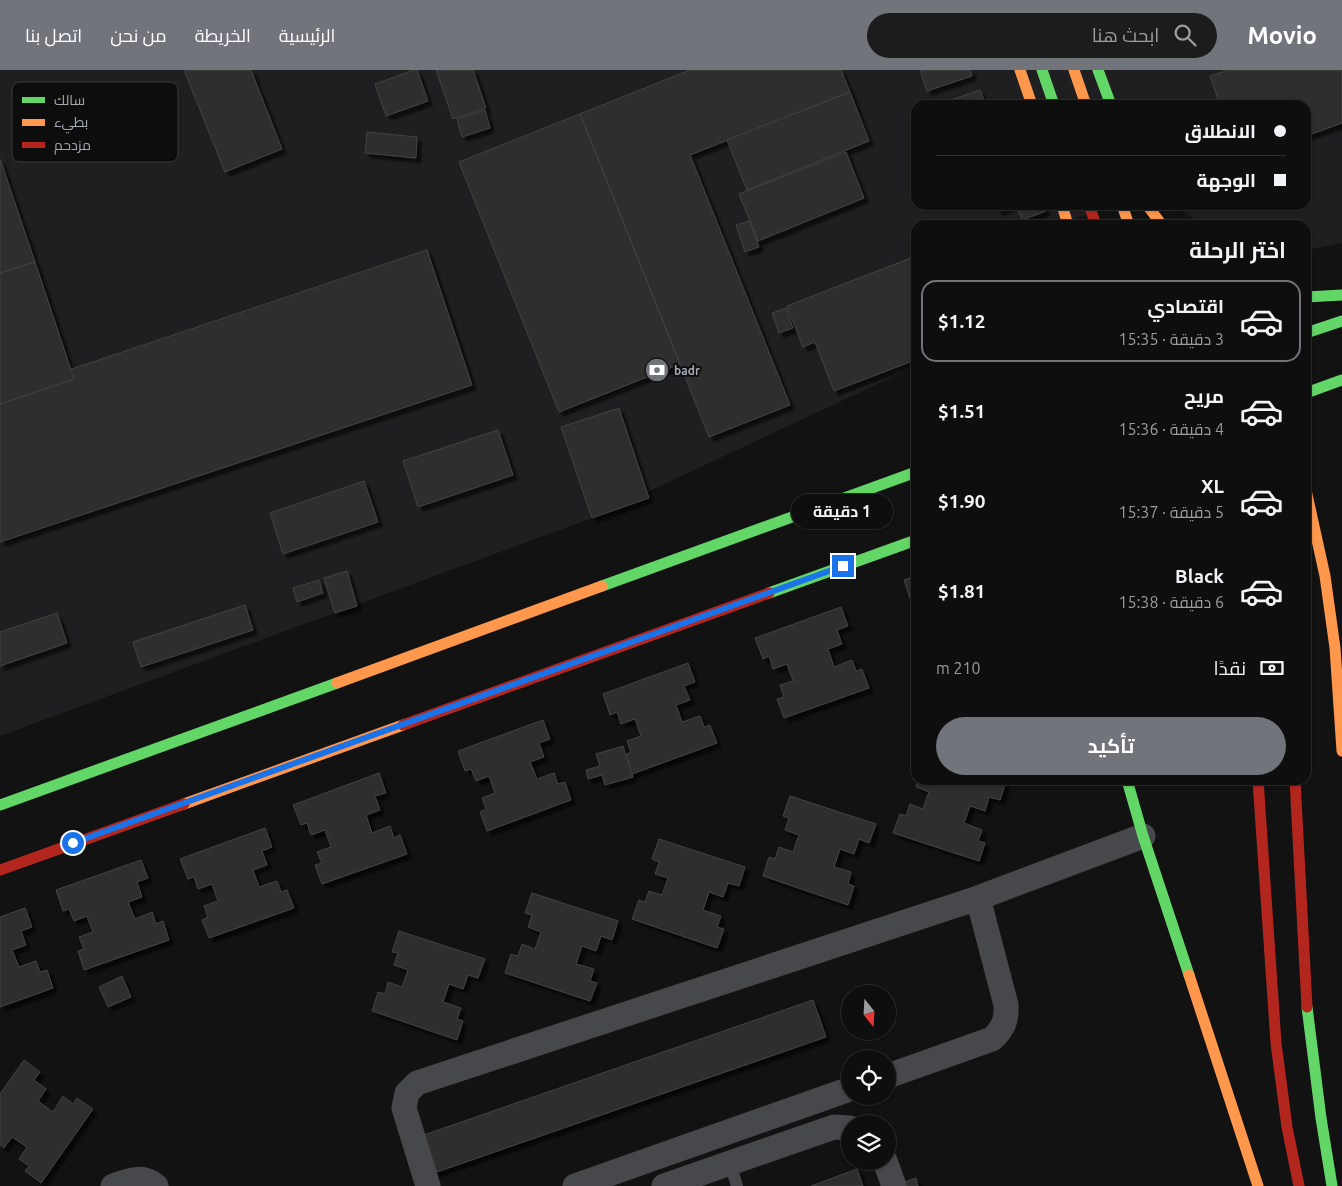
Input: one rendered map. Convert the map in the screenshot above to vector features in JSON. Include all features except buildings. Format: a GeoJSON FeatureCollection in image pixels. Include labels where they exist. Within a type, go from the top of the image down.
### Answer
{"type":"FeatureCollection","features":[{"type":"Feature","properties":{"kind":"highway"},"geometry":{"type":"LineString","coordinates":[[1020,70],[1030,100]]}},
{"type":"Feature","properties":{"kind":"highway"},"geometry":{"type":"LineString","coordinates":[[1042,70],[1052,100]]}},
{"type":"Feature","properties":{"kind":"highway"},"geometry":{"type":"LineString","coordinates":[[1074,70],[1084,100]]}},
{"type":"Feature","properties":{"kind":"highway"},"geometry":{"type":"LineString","coordinates":[[1098,70],[1109,100]]}},
{"type":"Feature","properties":{"kind":"highway"},"geometry":{"type":"LineString","coordinates":[[1311,297],[1342,295]]}},
{"type":"Feature","properties":{"kind":"highway"},"geometry":{"type":"LineString","coordinates":[[1311,331],[1342,321]]}},
{"type":"Feature","properties":{"kind":"highway"},"geometry":{"type":"LineString","coordinates":[[1311,391],[1342,380]]}},
{"type":"Feature","properties":{"kind":"highway"},"geometry":{"type":"LineString","coordinates":[[0,805],[911,474]]}},
{"type":"Feature","properties":{"kind":"highway"},"geometry":{"type":"LineString","coordinates":[[1311,513],[1325,576],[1335,648],[1342,751]]}},
{"type":"Feature","properties":{"kind":"highway"},"geometry":{"type":"LineString","coordinates":[[0,870],[911,542]]}},
{"type":"Feature","properties":{"kind":"highway"},"geometry":{"type":"LineString","coordinates":[[1129,785],[1258,1186]]}},
{"type":"Feature","properties":{"kind":"highway"},"geometry":{"type":"LineString","coordinates":[[1258,785],[1276,1043],[1299,1186]]}},
{"type":"Feature","properties":{"kind":"highway"},"geometry":{"type":"LineString","coordinates":[[1295,785],[1307,1012],[1332,1186]]}},
{"type":"Feature","properties":{"kind":"street"},"geometry":{"type":"LineString","coordinates":[[428,1186],[404,1108],[407,1093],[417,1083],[978,898],[1144,836]]}},
{"type":"Feature","properties":{"kind":"street"},"geometry":{"type":"LineString","coordinates":[[896,1073],[992,1039],[1005,1024],[1007,1015],[1006,1005],[978,898]]}},
{"type":"Feature","properties":{"kind":"street"},"geometry":{"type":"LineString","coordinates":[[575,1186],[841,1093]]}},
{"type":"Feature","properties":{"kind":"street"},"geometry":{"type":"LineString","coordinates":[[664,1186],[733,1175],[834,1127],[841,1127]]}},
{"type":"Feature","properties":{"kind":"street"},"geometry":{"type":"LineString","coordinates":[[888,1170],[894,1186]]}},
{"type":"Feature","properties":{"kind":"street"},"geometry":{"type":"LineString","coordinates":[[113,1186],[138,1179],[146,1180],[156,1186]]}},
{"type":"Feature","properties":{"kind":"shaded area"},"geometry":{"type":"Polygon","coordinates":[[[0,70],[1342,70],[1342,243],[1311,249],[1311,220],[1197,220],[1181,210],[1311,210],[1311,100],[911,100],[911,210],[1100,210],[1071,220],[911,220],[911,368],[592,518],[0,736],[0,70]]]}},
{"type":"Feature","properties":{"kind":"traffic: fast"},"geometry":{"type":"LineString","coordinates":[[1042,70],[1052,100]]}},
{"type":"Feature","properties":{"kind":"traffic: fast"},"geometry":{"type":"LineString","coordinates":[[1098,70],[1109,100]]}},
{"type":"Feature","properties":{"kind":"traffic: fast"},"geometry":{"type":"LineString","coordinates":[[1311,297],[1342,295]]}},
{"type":"Feature","properties":{"kind":"traffic: fast"},"geometry":{"type":"LineString","coordinates":[[1311,331],[1342,321]]}},
{"type":"Feature","properties":{"kind":"traffic: fast"},"geometry":{"type":"LineString","coordinates":[[1311,391],[1342,380]]}},
{"type":"Feature","properties":{"kind":"traffic: fast"},"geometry":{"type":"LineString","coordinates":[[602,586],[911,474]]}},
{"type":"Feature","properties":{"kind":"traffic: fast"},"geometry":{"type":"LineString","coordinates":[[769,593],[911,542]]}},
{"type":"Feature","properties":{"kind":"traffic: fast"},"geometry":{"type":"LineString","coordinates":[[0,805],[337,683]]}},
{"type":"Feature","properties":{"kind":"traffic: fast"},"geometry":{"type":"LineString","coordinates":[[1128,785],[1143,836],[1189,975]]}},
{"type":"Feature","properties":{"kind":"traffic: fast"},"geometry":{"type":"LineString","coordinates":[[1307,1007],[1332,1186]]}},
{"type":"Feature","properties":{"kind":"traffic: slow"},"geometry":{"type":"LineString","coordinates":[[1020,70],[1030,100]]}},
{"type":"Feature","properties":{"kind":"traffic: slow"},"geometry":{"type":"LineString","coordinates":[[1074,70],[1084,100]]}},
{"type":"Feature","properties":{"kind":"traffic: slow"},"geometry":{"type":"LineString","coordinates":[[1064,210],[1066,220]]}},
{"type":"Feature","properties":{"kind":"traffic: slow"},"geometry":{"type":"LineString","coordinates":[[1124,210],[1127,220]]}},
{"type":"Feature","properties":{"kind":"traffic: slow"},"geometry":{"type":"LineString","coordinates":[[1151,210],[1158,220]]}},
{"type":"Feature","properties":{"kind":"traffic: slow"},"geometry":{"type":"LineString","coordinates":[[1311,513],[1325,576],[1335,648],[1342,751]]}},
{"type":"Feature","properties":{"kind":"traffic: slow"},"geometry":{"type":"LineString","coordinates":[[337,683],[602,586]]}},
{"type":"Feature","properties":{"kind":"traffic: slow"},"geometry":{"type":"LineString","coordinates":[[184,804],[403,725]]}},
{"type":"Feature","properties":{"kind":"traffic: slow"},"geometry":{"type":"LineString","coordinates":[[1189,975],[1258,1186]]}},
{"type":"Feature","properties":{"kind":"traffic: jam"},"geometry":{"type":"LineString","coordinates":[[1091,210],[1094,220]]}},
{"type":"Feature","properties":{"kind":"traffic: jam"},"geometry":{"type":"LineString","coordinates":[[403,725],[769,593]]}},
{"type":"Feature","properties":{"kind":"traffic: jam"},"geometry":{"type":"LineString","coordinates":[[1258,785],[1276,1043],[1287,1127],[1299,1186]]}},
{"type":"Feature","properties":{"kind":"traffic: jam"},"geometry":{"type":"LineString","coordinates":[[1295,785],[1307,1007]]}},
{"type":"Feature","properties":{"kind":"traffic: jam"},"geometry":{"type":"LineString","coordinates":[[0,870],[184,804]]}},
{"type":"Feature","properties":{"kind":"place","name":"badr"},"geometry":{"type":"Point","coordinates":[657,370]}},
{"type":"Feature","properties":{"kind":"route"},"geometry":{"type":"LineString","coordinates":[[73,843],[843,566]]}}]}
